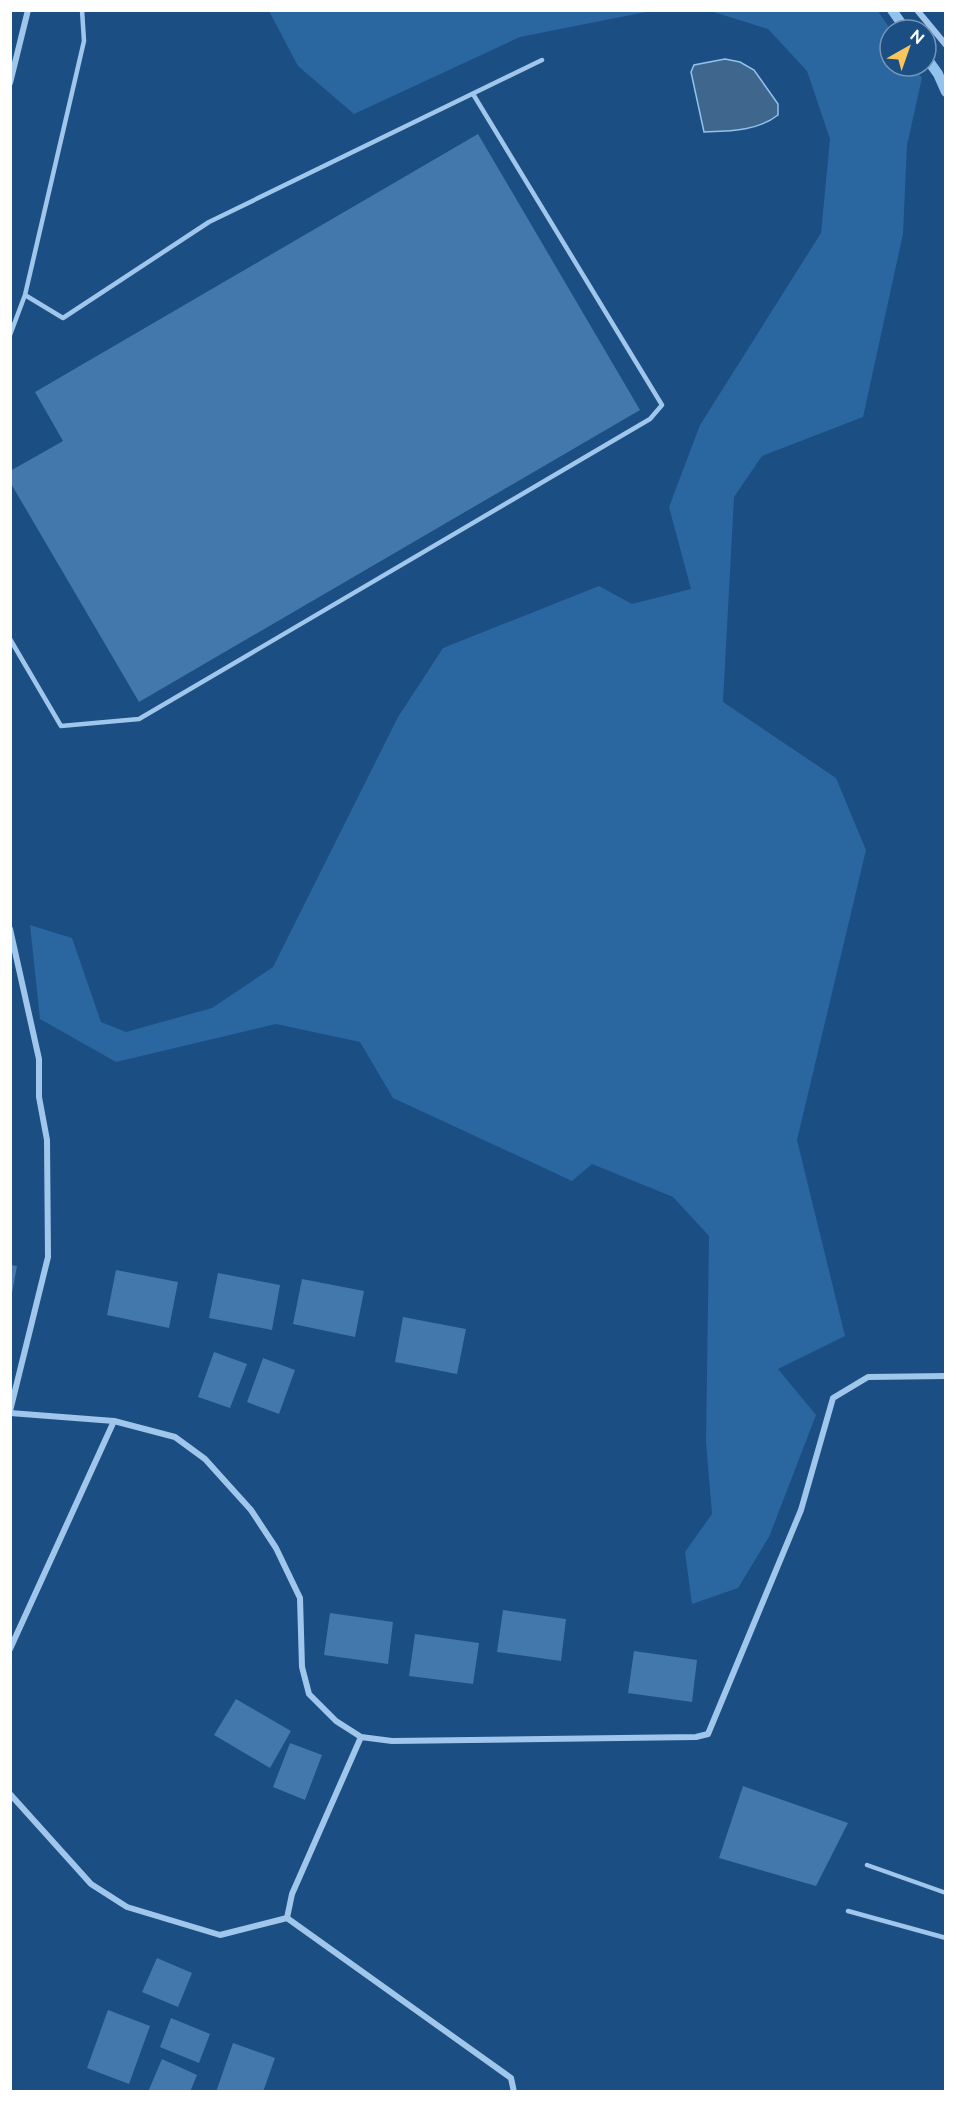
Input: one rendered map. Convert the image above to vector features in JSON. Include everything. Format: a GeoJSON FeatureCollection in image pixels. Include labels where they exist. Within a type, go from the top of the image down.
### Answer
{"type":"FeatureCollection","features":[{"type":"Feature","properties":{"kind":"street"},"geometry":{"type":"LineString","coordinates":[[10,83],[28,10]]}},
{"type":"Feature","properties":{"kind":"street"},"geometry":{"type":"LineString","coordinates":[[917,10],[945,45]]}},
{"type":"Feature","properties":{"kind":"street"},"geometry":{"type":"LineString","coordinates":[[10,929],[39,1059],[39,1097],[47,1140],[48,1257],[10,1412],[114,1421],[175,1437],[205,1459],[251,1510],[276,1548],[300,1598],[302,1666],[309,1694],[336,1721],[361,1737],[392,1741],[696,1737],[708,1734],[801,1510],[833,1398],[868,1377],[945,1376]]}},
{"type":"Feature","properties":{"kind":"street"},"geometry":{"type":"LineString","coordinates":[[10,1649],[114,1421]]}},
{"type":"Feature","properties":{"kind":"street"},"geometry":{"type":"LineString","coordinates":[[287,1918],[292,1894],[361,1737]]}},
{"type":"Feature","properties":{"kind":"street"},"geometry":{"type":"LineString","coordinates":[[10,1794],[91,1884],[127,1907],[220,1935],[287,1918],[512,2078],[516,2091]]}},
{"type":"Feature","properties":{"kind":"lane"},"geometry":{"type":"LineString","coordinates":[[10,335],[25,295],[84,41],[82,10]]}},
{"type":"Feature","properties":{"kind":"lane"},"geometry":{"type":"LineString","coordinates":[[25,295],[63,318],[209,222],[542,60]]}},
{"type":"Feature","properties":{"kind":"lane"},"geometry":{"type":"LineString","coordinates":[[10,639],[60,726],[139,718],[650,418],[662,405],[473,94]]}},
{"type":"Feature","properties":{"kind":"lane"},"geometry":{"type":"LineString","coordinates":[[867,1866],[945,1893]]}},
{"type":"Feature","properties":{"kind":"lane"},"geometry":{"type":"LineString","coordinates":[[848,1911],[945,1938]]}},
{"type":"Feature","properties":{"kind":"shaded area"},"geometry":{"type":"Polygon","coordinates":[[[269,11],[651,11],[520,37],[354,114],[298,66],[269,11]]]}},
{"type":"Feature","properties":{"kind":"shaded area"},"geometry":{"type":"Polygon","coordinates":[[[710,11],[878,11],[883,18],[878,18],[878,78],[922,78],[907,145],[903,234],[863,417],[762,456],[734,497],[723,702],[836,778],[866,850],[797,1140],[845,1336],[778,1369],[816,1415],[769,1537],[738,1588],[692,1604],[685,1552],[712,1514],[706,1442],[709,1236],[673,1197],[592,1164],[572,1181],[393,1098],[360,1042],[276,1024],[116,1062],[40,1019],[30,925],[72,938],[101,1022],[126,1032],[212,1008],[273,967],[398,717],[443,648],[599,586],[632,604],[691,589],[669,507],[700,425],[821,233],[830,139],[807,71],[768,29],[710,11]]]}},
{"type":"Feature","properties":{"kind":"shaded area"},"geometry":{"type":"Polygon","coordinates":[[[725,59],[740,62],[754,70],[778,104],[778,115],[752,127],[704,132],[691,72],[694,65],[725,59]]]}},
{"type":"Feature","properties":{"kind":"building"},"geometry":{"type":"Polygon","coordinates":[[[478,134],[640,410],[139,702],[10,482],[10,471],[63,441],[35,392],[478,134]]]}},
{"type":"Feature","properties":{"kind":"building"},"geometry":{"type":"Polygon","coordinates":[[[10,1265],[17,1266],[12,1293],[10,1293],[10,1265]]]}},
{"type":"Feature","properties":{"kind":"building"},"geometry":{"type":"Polygon","coordinates":[[[116,1270],[178,1282],[169,1328],[107,1315],[116,1270]]]}},
{"type":"Feature","properties":{"kind":"building"},"geometry":{"type":"Polygon","coordinates":[[[218,1273],[280,1285],[272,1330],[209,1318],[218,1273]]]}},
{"type":"Feature","properties":{"kind":"building"},"geometry":{"type":"Polygon","coordinates":[[[302,1279],[364,1291],[355,1337],[293,1324],[302,1279]]]}},
{"type":"Feature","properties":{"kind":"building"},"geometry":{"type":"Polygon","coordinates":[[[403,1317],[466,1329],[457,1374],[395,1362],[403,1317]]]}},
{"type":"Feature","properties":{"kind":"building"},"geometry":{"type":"Polygon","coordinates":[[[214,1352],[247,1364],[230,1408],[198,1397],[214,1352]]]}},
{"type":"Feature","properties":{"kind":"building"},"geometry":{"type":"Polygon","coordinates":[[[263,1358],[295,1370],[279,1414],[247,1402],[263,1358]]]}},
{"type":"Feature","properties":{"kind":"building"},"geometry":{"type":"Polygon","coordinates":[[[503,1610],[566,1619],[561,1661],[497,1652],[503,1610]]]}},
{"type":"Feature","properties":{"kind":"building"},"geometry":{"type":"Polygon","coordinates":[[[330,1613],[393,1622],[388,1664],[324,1655],[330,1613]]]}},
{"type":"Feature","properties":{"kind":"building"},"geometry":{"type":"Polygon","coordinates":[[[415,1634],[479,1643],[473,1684],[409,1676],[415,1634]]]}},
{"type":"Feature","properties":{"kind":"building"},"geometry":{"type":"Polygon","coordinates":[[[634,1651],[697,1660],[692,1702],[628,1693],[634,1651]]]}},
{"type":"Feature","properties":{"kind":"building"},"geometry":{"type":"Polygon","coordinates":[[[236,1699],[291,1731],[270,1768],[214,1735],[236,1699]]]}},
{"type":"Feature","properties":{"kind":"building"},"geometry":{"type":"Polygon","coordinates":[[[290,1743],[322,1755],[305,1800],[273,1787],[290,1743]]]}},
{"type":"Feature","properties":{"kind":"building"},"geometry":{"type":"Polygon","coordinates":[[[743,1786],[848,1823],[816,1886],[719,1858],[743,1786]]]}},
{"type":"Feature","properties":{"kind":"building"},"geometry":{"type":"Polygon","coordinates":[[[157,1958],[192,1973],[178,2007],[142,1992],[157,1958]]]}},
{"type":"Feature","properties":{"kind":"building"},"geometry":{"type":"Polygon","coordinates":[[[108,2010],[150,2026],[129,2084],[87,2068],[108,2010]]]}},
{"type":"Feature","properties":{"kind":"building"},"geometry":{"type":"Polygon","coordinates":[[[171,2018],[210,2034],[199,2063],[160,2047],[171,2018]]]}},
{"type":"Feature","properties":{"kind":"building"},"geometry":{"type":"Polygon","coordinates":[[[233,2043],[275,2058],[263,2092],[216,2092],[233,2043]]]}},
{"type":"Feature","properties":{"kind":"building"},"geometry":{"type":"Polygon","coordinates":[[[162,2059],[197,2075],[190,2092],[148,2092],[162,2059]]]}},
{"type":"Feature","properties":{"kind":"waterway"},"geometry":{"type":"LineString","coordinates":[[892,10],[898,18]]}},
{"type":"Feature","properties":{"kind":"waterway"},"geometry":{"type":"LineString","coordinates":[[938,74],[946,92]]}}]}
